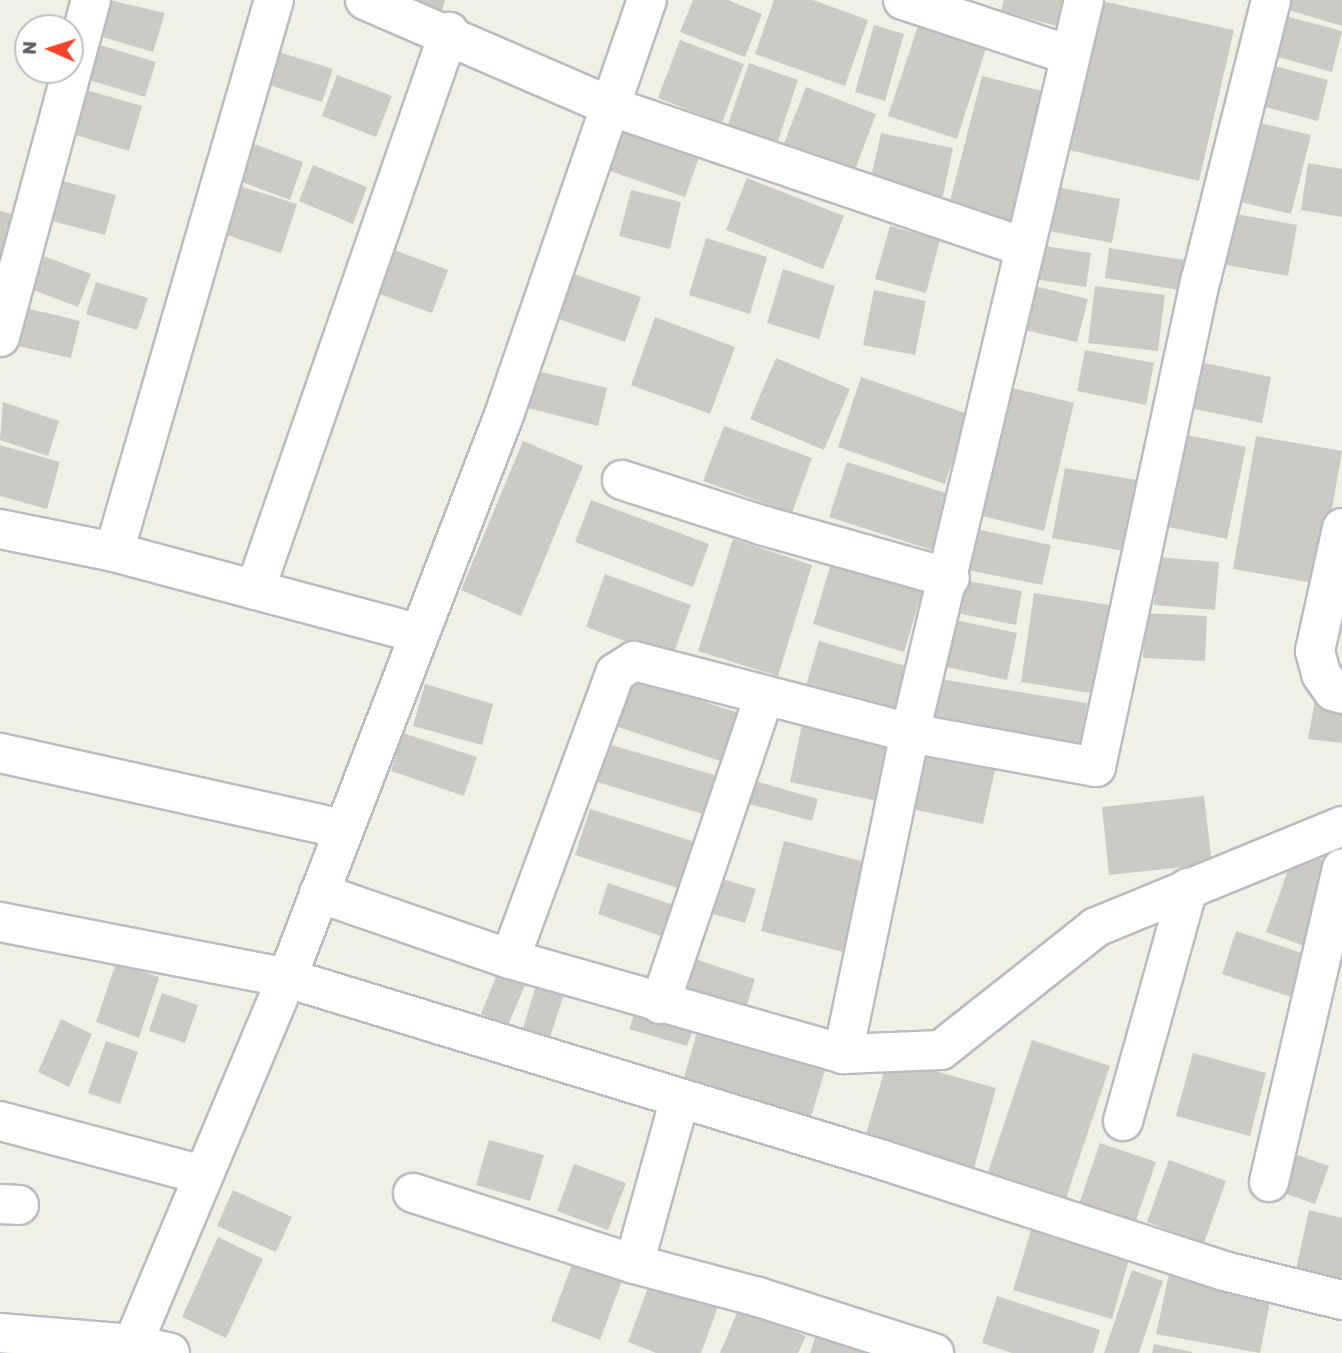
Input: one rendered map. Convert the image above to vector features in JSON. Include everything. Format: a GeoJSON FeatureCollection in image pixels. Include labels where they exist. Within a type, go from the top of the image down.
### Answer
{"type":"FeatureCollection","features":[{"type":"Feature","properties":{"kind":"street"},"geometry":{"type":"LineString","coordinates":[[0,337],[91,0]]}},
{"type":"Feature","properties":{"kind":"street"},"geometry":{"type":"LineString","coordinates":[[114,552],[274,0]]}},
{"type":"Feature","properties":{"kind":"street"},"geometry":{"type":"LineString","coordinates":[[365,0],[449,32],[612,107],[1024,247]]}},
{"type":"Feature","properties":{"kind":"street"},"geometry":{"type":"LineString","coordinates":[[130,1348],[287,978],[417,633],[504,415],[647,0]]}},
{"type":"Feature","properties":{"kind":"street"},"geometry":{"type":"LineString","coordinates":[[903,0],[1069,55]]}},
{"type":"Feature","properties":{"kind":"street"},"geometry":{"type":"LineString","coordinates":[[843,1054],[910,733],[950,578],[1024,247],[1084,0]]}},
{"type":"Feature","properties":{"kind":"street"},"geometry":{"type":"LineString","coordinates":[[510,959],[615,673],[634,661],[910,733],[1096,767],[1195,306],[1271,0]]}},
{"type":"Feature","properties":{"kind":"street"},"geometry":{"type":"LineString","coordinates":[[255,590],[449,32]]}},
{"type":"Feature","properties":{"kind":"street"},"geometry":{"type":"LineString","coordinates":[[622,480],[761,525],[950,578]]}},
{"type":"Feature","properties":{"kind":"street"},"geometry":{"type":"LineString","coordinates":[[1342,528],[1315,651],[1321,674],[1333,691],[1342,694]]}},
{"type":"Feature","properties":{"kind":"street"},"geometry":{"type":"LineString","coordinates":[[0,529],[114,552],[417,633]]}},
{"type":"Feature","properties":{"kind":"street"},"geometry":{"type":"LineString","coordinates":[[660,1004],[764,696]]}},
{"type":"Feature","properties":{"kind":"street"},"geometry":{"type":"LineString","coordinates":[[0,752],[344,829]]}},
{"type":"Feature","properties":{"kind":"street"},"geometry":{"type":"LineString","coordinates":[[319,893],[510,959],[660,1004],[843,1054],[941,1050],[1096,927],[1342,826]]}},
{"type":"Feature","properties":{"kind":"street"},"geometry":{"type":"LineString","coordinates":[[1269,1182],[1342,868]]}},
{"type":"Feature","properties":{"kind":"street"},"geometry":{"type":"LineString","coordinates":[[1123,1121],[1188,888]]}},
{"type":"Feature","properties":{"kind":"street"},"geometry":{"type":"LineString","coordinates":[[0,922],[287,978],[680,1098],[1224,1271],[1342,1300]]}},
{"type":"Feature","properties":{"kind":"street"},"geometry":{"type":"LineString","coordinates":[[634,1264],[680,1098]]}},
{"type":"Feature","properties":{"kind":"street"},"geometry":{"type":"LineString","coordinates":[[0,1121],[203,1175]]}},
{"type":"Feature","properties":{"kind":"street"},"geometry":{"type":"LineString","coordinates":[[413,1193],[634,1264],[758,1297],[934,1353]]}},
{"type":"Feature","properties":{"kind":"street"},"geometry":{"type":"LineString","coordinates":[[0,1333],[170,1353]]}},
{"type":"Feature","properties":{"kind":"building"},"geometry":{"type":"Polygon","coordinates":[[[109,0],[165,13],[153,52],[99,36],[109,0]]]}},
{"type":"Feature","properties":{"kind":"building"},"geometry":{"type":"Polygon","coordinates":[[[398,0],[445,0],[441,14],[398,0]]]}},
{"type":"Feature","properties":{"kind":"building"},"geometry":{"type":"Polygon","coordinates":[[[693,0],[728,0],[762,14],[745,57],[680,32],[693,0]]]}},
{"type":"Feature","properties":{"kind":"building"},"geometry":{"type":"Polygon","coordinates":[[[774,0],[813,0],[868,20],[845,86],[755,54],[774,0]]]}},
{"type":"Feature","properties":{"kind":"building"},"geometry":{"type":"Polygon","coordinates":[[[1004,0],[1071,0],[1064,28],[1001,11],[1004,0]]]}},
{"type":"Feature","properties":{"kind":"building"},"geometry":{"type":"Polygon","coordinates":[[[1097,0],[1234,30],[1199,181],[1061,148],[1097,0]]]}},
{"type":"Feature","properties":{"kind":"building"},"geometry":{"type":"Polygon","coordinates":[[[1284,0],[1342,0],[1342,26],[1282,8],[1284,0]]]}},
{"type":"Feature","properties":{"kind":"building"},"geometry":{"type":"Polygon","coordinates":[[[1274,13],[1342,31],[1332,72],[1264,53],[1274,13]]]}},
{"type":"Feature","properties":{"kind":"building"},"geometry":{"type":"Polygon","coordinates":[[[919,23],[987,45],[957,139],[888,116],[919,23]]]}},
{"type":"Feature","properties":{"kind":"building"},"geometry":{"type":"Polygon","coordinates":[[[874,25],[904,34],[885,101],[855,92],[874,25]]]}},
{"type":"Feature","properties":{"kind":"building"},"geometry":{"type":"Polygon","coordinates":[[[680,40],[744,64],[722,123],[658,98],[680,40]]]}},
{"type":"Feature","properties":{"kind":"building"},"geometry":{"type":"Polygon","coordinates":[[[100,45],[156,62],[145,97],[89,80],[100,45]]]}},
{"type":"Feature","properties":{"kind":"building"},"geometry":{"type":"Polygon","coordinates":[[[279,52],[333,69],[322,102],[269,85],[279,52]]]}},
{"type":"Feature","properties":{"kind":"building"},"geometry":{"type":"Polygon","coordinates":[[[1260,62],[1328,80],[1318,121],[1250,103],[1260,62]]]}},
{"type":"Feature","properties":{"kind":"building"},"geometry":{"type":"Polygon","coordinates":[[[749,63],[798,80],[777,144],[727,127],[749,63]]]}},
{"type":"Feature","properties":{"kind":"building"},"geometry":{"type":"Polygon","coordinates":[[[337,75],[392,96],[376,137],[322,116],[337,75]]]}},
{"type":"Feature","properties":{"kind":"building"},"geometry":{"type":"Polygon","coordinates":[[[982,76],[1050,93],[1017,222],[949,205],[982,76]]]}},
{"type":"Feature","properties":{"kind":"building"},"geometry":{"type":"Polygon","coordinates":[[[806,87],[876,114],[852,178],[781,151],[806,87]]]}},
{"type":"Feature","properties":{"kind":"building"},"geometry":{"type":"Polygon","coordinates":[[[83,89],[142,106],[129,151],[69,133],[83,89]]]}},
{"type":"Feature","properties":{"kind":"building"},"geometry":{"type":"Polygon","coordinates":[[[1248,120],[1311,135],[1291,214],[1229,199],[1248,120]]]}},
{"type":"Feature","properties":{"kind":"building"},"geometry":{"type":"Polygon","coordinates":[[[617,129],[699,157],[685,197],[604,169],[617,129]]]}},
{"type":"Feature","properties":{"kind":"building"},"geometry":{"type":"Polygon","coordinates":[[[881,133],[953,148],[942,201],[869,186],[881,133]]]}},
{"type":"Feature","properties":{"kind":"building"},"geometry":{"type":"Polygon","coordinates":[[[251,143],[303,162],[290,200],[237,180],[251,143]]]}},
{"type":"Feature","properties":{"kind":"building"},"geometry":{"type":"Polygon","coordinates":[[[1308,163],[1342,169],[1342,217],[1301,210],[1308,163]]]}},
{"type":"Feature","properties":{"kind":"building"},"geometry":{"type":"Polygon","coordinates":[[[313,165],[367,187],[353,224],[299,201],[313,165]]]}},
{"type":"Feature","properties":{"kind":"building"},"geometry":{"type":"Polygon","coordinates":[[[747,178],[844,216],[823,269],[726,230],[747,178]]]}},
{"type":"Feature","properties":{"kind":"building"},"geometry":{"type":"Polygon","coordinates":[[[59,180],[116,195],[105,235],[48,220],[59,180]]]}},
{"type":"Feature","properties":{"kind":"building"},"geometry":{"type":"Polygon","coordinates":[[[233,184],[297,204],[281,253],[218,232],[233,184]]]}},
{"type":"Feature","properties":{"kind":"building"},"geometry":{"type":"Polygon","coordinates":[[[1051,186],[1120,199],[1112,243],[1044,230],[1051,186]]]}},
{"type":"Feature","properties":{"kind":"building"},"geometry":{"type":"Polygon","coordinates":[[[631,190],[681,202],[670,249],[619,236],[631,190]]]}},
{"type":"Feature","properties":{"kind":"building"},"geometry":{"type":"Polygon","coordinates":[[[0,211],[26,218],[0,290],[0,211]]]}},
{"type":"Feature","properties":{"kind":"building"},"geometry":{"type":"Polygon","coordinates":[[[1231,213],[1297,225],[1288,276],[1221,264],[1231,213]]]}},
{"type":"Feature","properties":{"kind":"building"},"geometry":{"type":"Polygon","coordinates":[[[890,226],[940,240],[926,293],[875,279],[890,226]]]}},
{"type":"Feature","properties":{"kind":"building"},"geometry":{"type":"Polygon","coordinates":[[[706,238],[767,257],[750,314],[689,295],[706,238]]]}},
{"type":"Feature","properties":{"kind":"building"},"geometry":{"type":"Polygon","coordinates":[[[384,246],[448,270],[432,313],[368,290],[384,246]]]}},
{"type":"Feature","properties":{"kind":"building"},"geometry":{"type":"Polygon","coordinates":[[[1045,246],[1091,253],[1086,287],[1039,280],[1045,246]]]}},
{"type":"Feature","properties":{"kind":"building"},"geometry":{"type":"Polygon","coordinates":[[[1109,248],[1184,260],[1179,290],[1105,278],[1109,248]]]}},
{"type":"Feature","properties":{"kind":"building"},"geometry":{"type":"Polygon","coordinates":[[[33,252],[91,274],[78,307],[20,285],[33,252]]]}},
{"type":"Feature","properties":{"kind":"building"},"geometry":{"type":"Polygon","coordinates":[[[783,269],[835,286],[819,339],[767,323],[783,269]]]}},
{"type":"Feature","properties":{"kind":"building"},"geometry":{"type":"Polygon","coordinates":[[[568,272],[641,297],[625,342],[553,317],[568,272]]]}},
{"type":"Feature","properties":{"kind":"building"},"geometry":{"type":"Polygon","coordinates":[[[96,282],[148,298],[137,330],[86,314],[96,282]]]}},
{"type":"Feature","properties":{"kind":"building"},"geometry":{"type":"Polygon","coordinates":[[[1026,284],[1088,299],[1077,342],[1016,328],[1026,284]]]}},
{"type":"Feature","properties":{"kind":"building"},"geometry":{"type":"Polygon","coordinates":[[[1095,286],[1165,295],[1158,351],[1088,343],[1095,286]]]}},
{"type":"Feature","properties":{"kind":"building"},"geometry":{"type":"Polygon","coordinates":[[[874,290],[926,301],[915,355],[863,345],[874,290]]]}},
{"type":"Feature","properties":{"kind":"building"},"geometry":{"type":"Polygon","coordinates":[[[22,307],[80,321],[71,358],[13,345],[22,307]]]}},
{"type":"Feature","properties":{"kind":"building"},"geometry":{"type":"Polygon","coordinates":[[[655,317],[735,347],[710,414],[631,385],[655,317]]]}},
{"type":"Feature","properties":{"kind":"building"},"geometry":{"type":"Polygon","coordinates":[[[1085,350],[1154,363],[1146,405],[1077,391],[1085,350]]]}},
{"type":"Feature","properties":{"kind":"building"},"geometry":{"type":"Polygon","coordinates":[[[776,358],[850,389],[824,450],[750,419],[776,358]]]}},
{"type":"Feature","properties":{"kind":"building"},"geometry":{"type":"Polygon","coordinates":[[[1195,361],[1271,377],[1262,423],[1185,407],[1195,361]]]}},
{"type":"Feature","properties":{"kind":"building"},"geometry":{"type":"Polygon","coordinates":[[[529,369],[607,388],[598,426],[520,406],[529,369]]]}},
{"type":"Feature","properties":{"kind":"building"},"geometry":{"type":"Polygon","coordinates":[[[861,377],[968,414],[945,484],[838,447],[861,377]]]}},
{"type":"Feature","properties":{"kind":"building"},"geometry":{"type":"Polygon","coordinates":[[[1009,387],[1074,403],[1044,531],[978,515],[1009,387]]]}},
{"type":"Feature","properties":{"kind":"building"},"geometry":{"type":"Polygon","coordinates":[[[3,402],[59,421],[48,456],[0,440],[3,402]]]}},
{"type":"Feature","properties":{"kind":"building"},"geometry":{"type":"Polygon","coordinates":[[[724,426],[812,458],[792,513],[703,481],[724,426]]]}},
{"type":"Feature","properties":{"kind":"building"},"geometry":{"type":"Polygon","coordinates":[[[1173,432],[1246,447],[1227,539],[1154,524],[1173,432]]]}},
{"type":"Feature","properties":{"kind":"building"},"geometry":{"type":"Polygon","coordinates":[[[1256,436],[1342,451],[1319,584],[1233,569],[1256,436]]]}},
{"type":"Feature","properties":{"kind":"building"},"geometry":{"type":"Polygon","coordinates":[[[523,441],[583,466],[521,616],[461,590],[523,441]]]}},
{"type":"Feature","properties":{"kind":"building"},"geometry":{"type":"Polygon","coordinates":[[[0,445],[60,462],[47,509],[0,496],[0,445]]]}},
{"type":"Feature","properties":{"kind":"building"},"geometry":{"type":"Polygon","coordinates":[[[847,462],[949,494],[932,550],[829,517],[847,462]]]}},
{"type":"Feature","properties":{"kind":"building"},"geometry":{"type":"Polygon","coordinates":[[[1065,468],[1137,480],[1124,551],[1052,538],[1065,468]]]}},
{"type":"Feature","properties":{"kind":"building"},"geometry":{"type":"Polygon","coordinates":[[[591,500],[709,544],[693,587],[575,542],[591,500]]]}},
{"type":"Feature","properties":{"kind":"building"},"geometry":{"type":"Polygon","coordinates":[[[976,529],[1051,545],[1042,585],[968,570],[976,529]]]}},
{"type":"Feature","properties":{"kind":"building"},"geometry":{"type":"Polygon","coordinates":[[[733,539],[812,565],[778,676],[698,651],[733,539]]]}},
{"type":"Feature","properties":{"kind":"building"},"geometry":{"type":"Polygon","coordinates":[[[1158,557],[1219,562],[1215,610],[1154,605],[1158,557]]]}},
{"type":"Feature","properties":{"kind":"building"},"geometry":{"type":"Polygon","coordinates":[[[832,560],[923,589],[904,652],[813,624],[832,560]]]}},
{"type":"Feature","properties":{"kind":"building"},"geometry":{"type":"Polygon","coordinates":[[[605,574],[691,605],[672,658],[586,627],[605,574]]]}},
{"type":"Feature","properties":{"kind":"building"},"geometry":{"type":"Polygon","coordinates":[[[963,580],[1022,591],[1016,625],[957,613],[963,580]]]}},
{"type":"Feature","properties":{"kind":"building"},"geometry":{"type":"Polygon","coordinates":[[[1034,593],[1109,605],[1096,694],[1021,682],[1034,593]]]}},
{"type":"Feature","properties":{"kind":"building"},"geometry":{"type":"Polygon","coordinates":[[[1145,613],[1207,616],[1205,661],[1143,658],[1145,613]]]}},
{"type":"Feature","properties":{"kind":"building"},"geometry":{"type":"Polygon","coordinates":[[[951,619],[1017,633],[1007,680],[942,666],[951,619]]]}},
{"type":"Feature","properties":{"kind":"building"},"geometry":{"type":"Polygon","coordinates":[[[819,641],[913,668],[901,713],[806,686],[819,641]]]}},
{"type":"Feature","properties":{"kind":"building"},"geometry":{"type":"Polygon","coordinates":[[[622,675],[751,717],[735,766],[606,723],[622,675]]]}},
{"type":"Feature","properties":{"kind":"building"},"geometry":{"type":"Polygon","coordinates":[[[940,679],[1087,703],[1080,745],[933,721],[940,679]]]}},
{"type":"Feature","properties":{"kind":"building"},"geometry":{"type":"Polygon","coordinates":[[[425,684],[493,704],[482,745],[413,726],[425,684]]]}},
{"type":"Feature","properties":{"kind":"building"},"geometry":{"type":"Polygon","coordinates":[[[1315,700],[1342,708],[1342,743],[1308,739],[1315,700]]]}},
{"type":"Feature","properties":{"kind":"building"},"geometry":{"type":"Polygon","coordinates":[[[802,724],[895,743],[882,802],[790,782],[802,724]]]}},
{"type":"Feature","properties":{"kind":"building"},"geometry":{"type":"Polygon","coordinates":[[[403,733],[477,757],[464,796],[391,771],[403,733]]]}},
{"type":"Feature","properties":{"kind":"building"},"geometry":{"type":"Polygon","coordinates":[[[608,744],[728,779],[716,818],[597,782],[608,744]]]}},
{"type":"Feature","properties":{"kind":"building"},"geometry":{"type":"Polygon","coordinates":[[[916,744],[997,761],[983,824],[903,807],[916,744]]]}},
{"type":"Feature","properties":{"kind":"building"},"geometry":{"type":"Polygon","coordinates":[[[741,777],[818,799],[812,821],[735,800],[741,777]]]}},
{"type":"Feature","properties":{"kind":"building"},"geometry":{"type":"Polygon","coordinates":[[[1204,796],[1212,864],[1109,875],[1102,807],[1204,796]]]}},
{"type":"Feature","properties":{"kind":"building"},"geometry":{"type":"Polygon","coordinates":[[[590,809],[705,845],[690,892],[575,855],[590,809]]]}},
{"type":"Feature","properties":{"kind":"building"},"geometry":{"type":"Polygon","coordinates":[[[784,841],[869,863],[847,953],[761,931],[784,841]]]}},
{"type":"Feature","properties":{"kind":"building"},"geometry":{"type":"Polygon","coordinates":[[[1295,850],[1339,866],[1310,948],[1266,932],[1295,850]]]}},
{"type":"Feature","properties":{"kind":"building"},"geometry":{"type":"Polygon","coordinates":[[[709,875],[756,889],[745,923],[699,910],[709,875]]]}},
{"type":"Feature","properties":{"kind":"building"},"geometry":{"type":"Polygon","coordinates":[[[608,883],[677,906],[666,938],[598,914],[608,883]]]}},
{"type":"Feature","properties":{"kind":"building"},"geometry":{"type":"Polygon","coordinates":[[[1236,931],[1305,954],[1291,997],[1222,974],[1236,931]]]}},
{"type":"Feature","properties":{"kind":"building"},"geometry":{"type":"Polygon","coordinates":[[[689,957],[755,979],[743,1017],[677,996],[689,957]]]}},
{"type":"Feature","properties":{"kind":"building"},"geometry":{"type":"Polygon","coordinates":[[[116,963],[159,977],[139,1038],[96,1022],[116,963]]]}},
{"type":"Feature","properties":{"kind":"building"},"geometry":{"type":"Polygon","coordinates":[[[501,964],[529,976],[508,1025],[481,1014],[501,964]]]}},
{"type":"Feature","properties":{"kind":"building"},"geometry":{"type":"Polygon","coordinates":[[[538,979],[566,988],[550,1037],[523,1028],[538,979]]]}},
{"type":"Feature","properties":{"kind":"building"},"geometry":{"type":"Polygon","coordinates":[[[162,993],[198,1005],[185,1043],[149,1031],[162,993]]]}},
{"type":"Feature","properties":{"kind":"building"},"geometry":{"type":"Polygon","coordinates":[[[637,1006],[695,1024],[687,1046],[629,1029],[637,1006]]]}},
{"type":"Feature","properties":{"kind":"building"},"geometry":{"type":"Polygon","coordinates":[[[61,1019],[92,1034],[69,1087],[38,1072],[61,1019]]]}},
{"type":"Feature","properties":{"kind":"building"},"geometry":{"type":"Polygon","coordinates":[[[699,1025],[827,1064],[810,1120],[683,1081],[699,1025]]]}},
{"type":"Feature","properties":{"kind":"building"},"geometry":{"type":"Polygon","coordinates":[[[1032,1040],[1110,1066],[1066,1198],[988,1172],[1032,1040]]]}},
{"type":"Feature","properties":{"kind":"building"},"geometry":{"type":"Polygon","coordinates":[[[106,1041],[138,1052],[120,1104],[88,1093],[106,1041]]]}},
{"type":"Feature","properties":{"kind":"building"},"geometry":{"type":"Polygon","coordinates":[[[1193,1053],[1266,1073],[1250,1136],[1176,1116],[1193,1053]]]}},
{"type":"Feature","properties":{"kind":"building"},"geometry":{"type":"Polygon","coordinates":[[[888,1058],[996,1088],[973,1172],[864,1141],[888,1058]]]}},
{"type":"Feature","properties":{"kind":"building"},"geometry":{"type":"Polygon","coordinates":[[[489,1140],[544,1155],[530,1201],[476,1185],[489,1140]]]}},
{"type":"Feature","properties":{"kind":"building"},"geometry":{"type":"Polygon","coordinates":[[[1100,1143],[1156,1162],[1134,1226],[1078,1207],[1100,1143]]]}},
{"type":"Feature","properties":{"kind":"building"},"geometry":{"type":"Polygon","coordinates":[[[1283,1150],[1329,1166],[1315,1204],[1270,1188],[1283,1150]]]}},
{"type":"Feature","properties":{"kind":"building"},"geometry":{"type":"Polygon","coordinates":[[[1169,1160],[1226,1181],[1204,1243],[1147,1222],[1169,1160]]]}},
{"type":"Feature","properties":{"kind":"building"},"geometry":{"type":"Polygon","coordinates":[[[574,1164],[626,1183],[608,1230],[557,1211],[574,1164]]]}},
{"type":"Feature","properties":{"kind":"building"},"geometry":{"type":"Polygon","coordinates":[[[233,1190],[292,1217],[276,1252],[217,1226],[233,1190]]]}},
{"type":"Feature","properties":{"kind":"building"},"geometry":{"type":"Polygon","coordinates":[[[1309,1210],[1342,1218],[1342,1280],[1296,1269],[1309,1210]]]}},
{"type":"Feature","properties":{"kind":"building"},"geometry":{"type":"Polygon","coordinates":[[[1032,1227],[1130,1256],[1112,1319],[1013,1290],[1032,1227]]]}},
{"type":"Feature","properties":{"kind":"building"},"geometry":{"type":"Polygon","coordinates":[[[218,1237],[263,1259],[226,1338],[182,1317],[218,1237]]]}},
{"type":"Feature","properties":{"kind":"building"},"geometry":{"type":"Polygon","coordinates":[[[575,1256],[624,1275],[600,1340],[551,1321],[575,1256]]]}},
{"type":"Feature","properties":{"kind":"building"},"geometry":{"type":"Polygon","coordinates":[[[1132,1270],[1163,1281],[1139,1353],[1104,1353],[1132,1270]]]}},
{"type":"Feature","properties":{"kind":"building"},"geometry":{"type":"Polygon","coordinates":[[[1169,1274],[1271,1296],[1260,1353],[1156,1334],[1169,1274]]]}},
{"type":"Feature","properties":{"kind":"building"},"geometry":{"type":"Polygon","coordinates":[[[650,1282],[718,1307],[701,1353],[656,1353],[628,1342],[650,1282]]]}},
{"type":"Feature","properties":{"kind":"building"},"geometry":{"type":"Polygon","coordinates":[[[997,1296],[1100,1330],[1093,1353],[1012,1353],[982,1343],[997,1296]]]}},
{"type":"Feature","properties":{"kind":"building"},"geometry":{"type":"Polygon","coordinates":[[[739,1308],[806,1336],[798,1353],[720,1353],[739,1308]]]}},
{"type":"Feature","properties":{"kind":"building"},"geometry":{"type":"Polygon","coordinates":[[[819,1325],[877,1353],[810,1353],[819,1325]]]}},
{"type":"Feature","properties":{"kind":"building"},"geometry":{"type":"Polygon","coordinates":[[[1154,1344],[1192,1352],[1192,1353],[1152,1353],[1154,1344]]]}}]}
